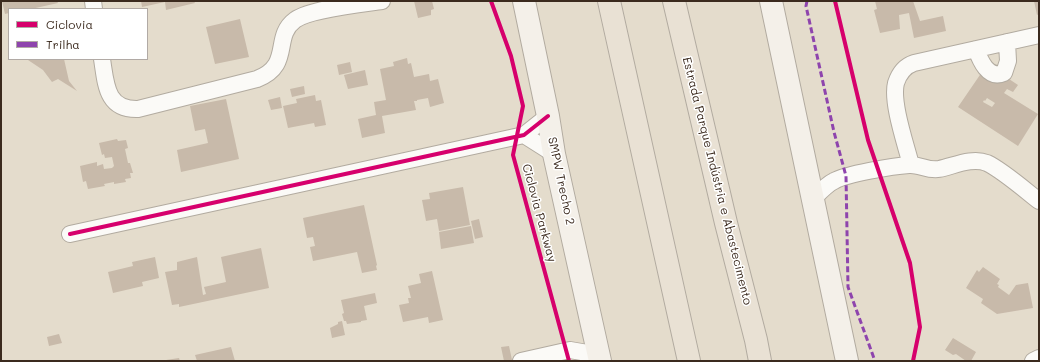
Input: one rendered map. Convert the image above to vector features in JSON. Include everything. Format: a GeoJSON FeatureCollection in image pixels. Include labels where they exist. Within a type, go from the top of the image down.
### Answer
{"type":"FeatureCollection","features":[{"type":"Feature","properties":{"kind":"highway"},"geometry":{"type":"LineString","coordinates":[[609,1],[689,361]]}},
{"type":"Feature","properties":{"kind":"highway","name":"Estrada Parque Indústria e Abastecimento"},"geometry":{"type":"LineString","coordinates":[[674,1],[760,361]]}},
{"type":"Feature","properties":{"kind":"street"},"geometry":{"type":"LineString","coordinates":[[102,60],[110,96],[118,105],[127,109],[138,109],[257,79],[267,75],[277,66],[281,55],[285,33],[293,21],[303,15],[382,1]]}},
{"type":"Feature","properties":{"kind":"street","name":"SMPW Trecho 2"},"geometry":{"type":"LineString","coordinates":[[524,1],[548,116],[554,154],[593,333],[600,358]]}},
{"type":"Feature","properties":{"kind":"street"},"geometry":{"type":"LineString","coordinates":[[771,1],[847,361]]}},
{"type":"Feature","properties":{"kind":"street"},"geometry":{"type":"LineString","coordinates":[[910,165],[898,113],[895,92],[898,77],[909,65],[1039,35]]}},
{"type":"Feature","properties":{"kind":"street"},"geometry":{"type":"LineString","coordinates":[[976,49],[979,58],[987,70],[991,73],[1000,75],[1004,73],[1008,60],[1007,42]]}},
{"type":"Feature","properties":{"kind":"street"},"geometry":{"type":"LineString","coordinates":[[70,234],[524,135],[548,116]]}},
{"type":"Feature","properties":{"kind":"street"},"geometry":{"type":"LineString","coordinates":[[524,135],[554,154]]}},
{"type":"Feature","properties":{"kind":"street"},"geometry":{"type":"LineString","coordinates":[[812,198],[834,181],[853,175],[910,165],[938,169],[979,161],[987,163],[997,169],[1039,201]]}},
{"type":"Feature","properties":{"kind":"street"},"geometry":{"type":"LineString","coordinates":[[807,169],[834,181]]}},
{"type":"Feature","properties":{"kind":"street"},"geometry":{"type":"LineString","coordinates":[[521,361],[570,350],[593,333]]}},
{"type":"Feature","properties":{"kind":"street"},"geometry":{"type":"LineString","coordinates":[[570,350],[600,358]]}},
{"type":"Feature","properties":{"kind":"street"},"geometry":{"type":"LineString","coordinates":[[1033,361],[1039,358]]}},
{"type":"Feature","properties":{"kind":"building"},"geometry":{"type":"Polygon","coordinates":[[[2,1],[57,1],[58,3],[36,8],[8,8],[8,13],[5,14],[2,1]]]}},
{"type":"Feature","properties":{"kind":"building"},"geometry":{"type":"Polygon","coordinates":[[[141,1],[194,1],[195,3],[166,10],[165,2],[142,7],[141,1]]]}},
{"type":"Feature","properties":{"kind":"building"},"geometry":{"type":"Polygon","coordinates":[[[414,1],[432,1],[434,9],[431,10],[431,15],[418,18],[414,1]]]}},
{"type":"Feature","properties":{"kind":"building"},"geometry":{"type":"Polygon","coordinates":[[[875,1],[913,1],[920,21],[943,16],[946,31],[914,38],[909,13],[899,15],[900,29],[880,33],[874,10],[877,9],[875,1]]]}},
{"type":"Feature","properties":{"kind":"building"},"geometry":{"type":"Polygon","coordinates":[[[1034,1],[1039,1],[1039,14],[1037,15],[1034,1]]]}},
{"type":"Feature","properties":{"kind":"building"},"geometry":{"type":"Polygon","coordinates":[[[240,19],[249,57],[215,64],[206,27],[240,19]]]}},
{"type":"Feature","properties":{"kind":"building"},"geometry":{"type":"Polygon","coordinates":[[[407,58],[408,64],[411,63],[414,77],[429,74],[430,81],[438,79],[444,103],[430,107],[428,98],[414,101],[416,110],[382,116],[385,133],[362,138],[358,119],[376,115],[374,102],[386,100],[380,69],[394,66],[393,62],[407,58]]]}},
{"type":"Feature","properties":{"kind":"building"},"geometry":{"type":"Polygon","coordinates":[[[28,60],[64,60],[69,81],[77,91],[58,79],[52,82],[43,70],[28,60]]]}},
{"type":"Feature","properties":{"kind":"building"},"geometry":{"type":"Polygon","coordinates":[[[350,62],[352,72],[339,75],[337,65],[350,62]]]}},
{"type":"Feature","properties":{"kind":"building"},"geometry":{"type":"Polygon","coordinates":[[[984,69],[1003,82],[1006,77],[1018,85],[1013,92],[1007,89],[1004,93],[1038,114],[1018,146],[958,107],[984,69]],[[987,98],[983,102],[992,107],[995,103],[987,98]]]}},
{"type":"Feature","properties":{"kind":"building"},"geometry":{"type":"Polygon","coordinates":[[[365,70],[368,85],[348,89],[344,75],[365,70]]]}},
{"type":"Feature","properties":{"kind":"building"},"geometry":{"type":"Polygon","coordinates":[[[304,86],[305,94],[292,97],[290,89],[304,86]]]}},
{"type":"Feature","properties":{"kind":"building"},"geometry":{"type":"Polygon","coordinates":[[[315,95],[316,101],[321,100],[326,125],[315,127],[314,123],[288,128],[283,106],[297,103],[296,99],[315,95]]]}},
{"type":"Feature","properties":{"kind":"building"},"geometry":{"type":"Polygon","coordinates":[[[280,97],[282,108],[271,110],[268,100],[280,97]]]}},
{"type":"Feature","properties":{"kind":"building"},"geometry":{"type":"Polygon","coordinates":[[[226,99],[239,159],[181,172],[177,150],[208,143],[205,129],[195,131],[190,106],[226,99]]]}},
{"type":"Feature","properties":{"kind":"building"},"geometry":{"type":"Polygon","coordinates":[[[117,139],[118,141],[126,140],[128,148],[125,149],[128,163],[130,163],[133,173],[130,173],[131,178],[125,179],[126,182],[114,184],[114,182],[104,184],[105,186],[88,189],[86,181],[83,182],[80,166],[97,162],[97,166],[103,164],[104,169],[112,168],[114,166],[112,157],[105,158],[104,154],[102,155],[99,143],[117,139]]]}},
{"type":"Feature","properties":{"kind":"building"},"geometry":{"type":"Polygon","coordinates":[[[463,187],[470,225],[439,231],[437,219],[426,221],[422,200],[430,199],[429,193],[463,187]]]}},
{"type":"Feature","properties":{"kind":"building"},"geometry":{"type":"Polygon","coordinates":[[[364,205],[377,270],[362,273],[357,252],[313,261],[310,247],[315,246],[313,237],[307,238],[303,218],[364,205]]]}},
{"type":"Feature","properties":{"kind":"building"},"geometry":{"type":"Polygon","coordinates":[[[479,219],[483,237],[475,239],[471,221],[479,219]]]}},
{"type":"Feature","properties":{"kind":"building"},"geometry":{"type":"Polygon","coordinates":[[[471,226],[474,243],[441,249],[439,232],[471,226]]]}},
{"type":"Feature","properties":{"kind":"building"},"geometry":{"type":"Polygon","coordinates":[[[261,248],[269,288],[179,307],[179,304],[172,305],[165,272],[177,270],[177,262],[197,257],[203,295],[206,294],[204,287],[226,282],[221,257],[261,248]]]}},
{"type":"Feature","properties":{"kind":"building"},"geometry":{"type":"Polygon","coordinates":[[[155,257],[159,278],[142,282],[143,286],[113,293],[108,272],[133,266],[132,262],[155,257]]]}},
{"type":"Feature","properties":{"kind":"building"},"geometry":{"type":"Polygon","coordinates":[[[983,267],[1000,279],[997,284],[999,285],[998,287],[1009,295],[1016,285],[1028,283],[1033,308],[997,314],[981,303],[983,299],[966,288],[977,270],[979,272],[983,267]]]}},
{"type":"Feature","properties":{"kind":"building"},"geometry":{"type":"Polygon","coordinates":[[[432,271],[443,320],[429,323],[428,317],[403,322],[399,305],[409,303],[408,298],[411,298],[408,286],[421,283],[419,274],[432,271]]]}},
{"type":"Feature","properties":{"kind":"building"},"geometry":{"type":"Polygon","coordinates":[[[375,293],[377,303],[364,306],[367,320],[347,324],[346,321],[344,321],[341,300],[375,293]]]}},
{"type":"Feature","properties":{"kind":"building"},"geometry":{"type":"Polygon","coordinates":[[[342,321],[345,335],[332,338],[330,328],[342,321]]]}},
{"type":"Feature","properties":{"kind":"building"},"geometry":{"type":"Polygon","coordinates":[[[59,334],[62,343],[49,346],[47,337],[59,334]]]}},
{"type":"Feature","properties":{"kind":"building"},"geometry":{"type":"Polygon","coordinates":[[[953,338],[976,352],[971,361],[966,361],[956,354],[953,355],[945,350],[953,338]]]}},
{"type":"Feature","properties":{"kind":"building"},"geometry":{"type":"Polygon","coordinates":[[[509,346],[512,360],[504,361],[501,347],[509,346]]]}},
{"type":"Feature","properties":{"kind":"building"},"geometry":{"type":"Polygon","coordinates":[[[231,347],[235,361],[197,361],[195,355],[231,347]]]}},
{"type":"Feature","properties":{"kind":"building"},"geometry":{"type":"Polygon","coordinates":[[[179,358],[180,361],[166,361],[166,360],[179,358]]]}},
{"type":"Feature","properties":{"kind":"marked path"},"geometry":{"type":"LineString","coordinates":[[807,1],[806,6],[834,132],[846,176],[848,287],[875,361]]}},
{"type":"Feature","properties":{"kind":"cycle path","name":"Ciclovia Parkway"},"geometry":{"type":"LineString","coordinates":[[491,1],[511,56],[523,106],[513,155],[569,361]]}},
{"type":"Feature","properties":{"kind":"cycle path"},"geometry":{"type":"LineString","coordinates":[[835,1],[868,140],[910,263],[920,327],[913,361]]}},
{"type":"Feature","properties":{"kind":"cycle path"},"geometry":{"type":"LineString","coordinates":[[70,234],[524,135],[548,116]]}}]}
